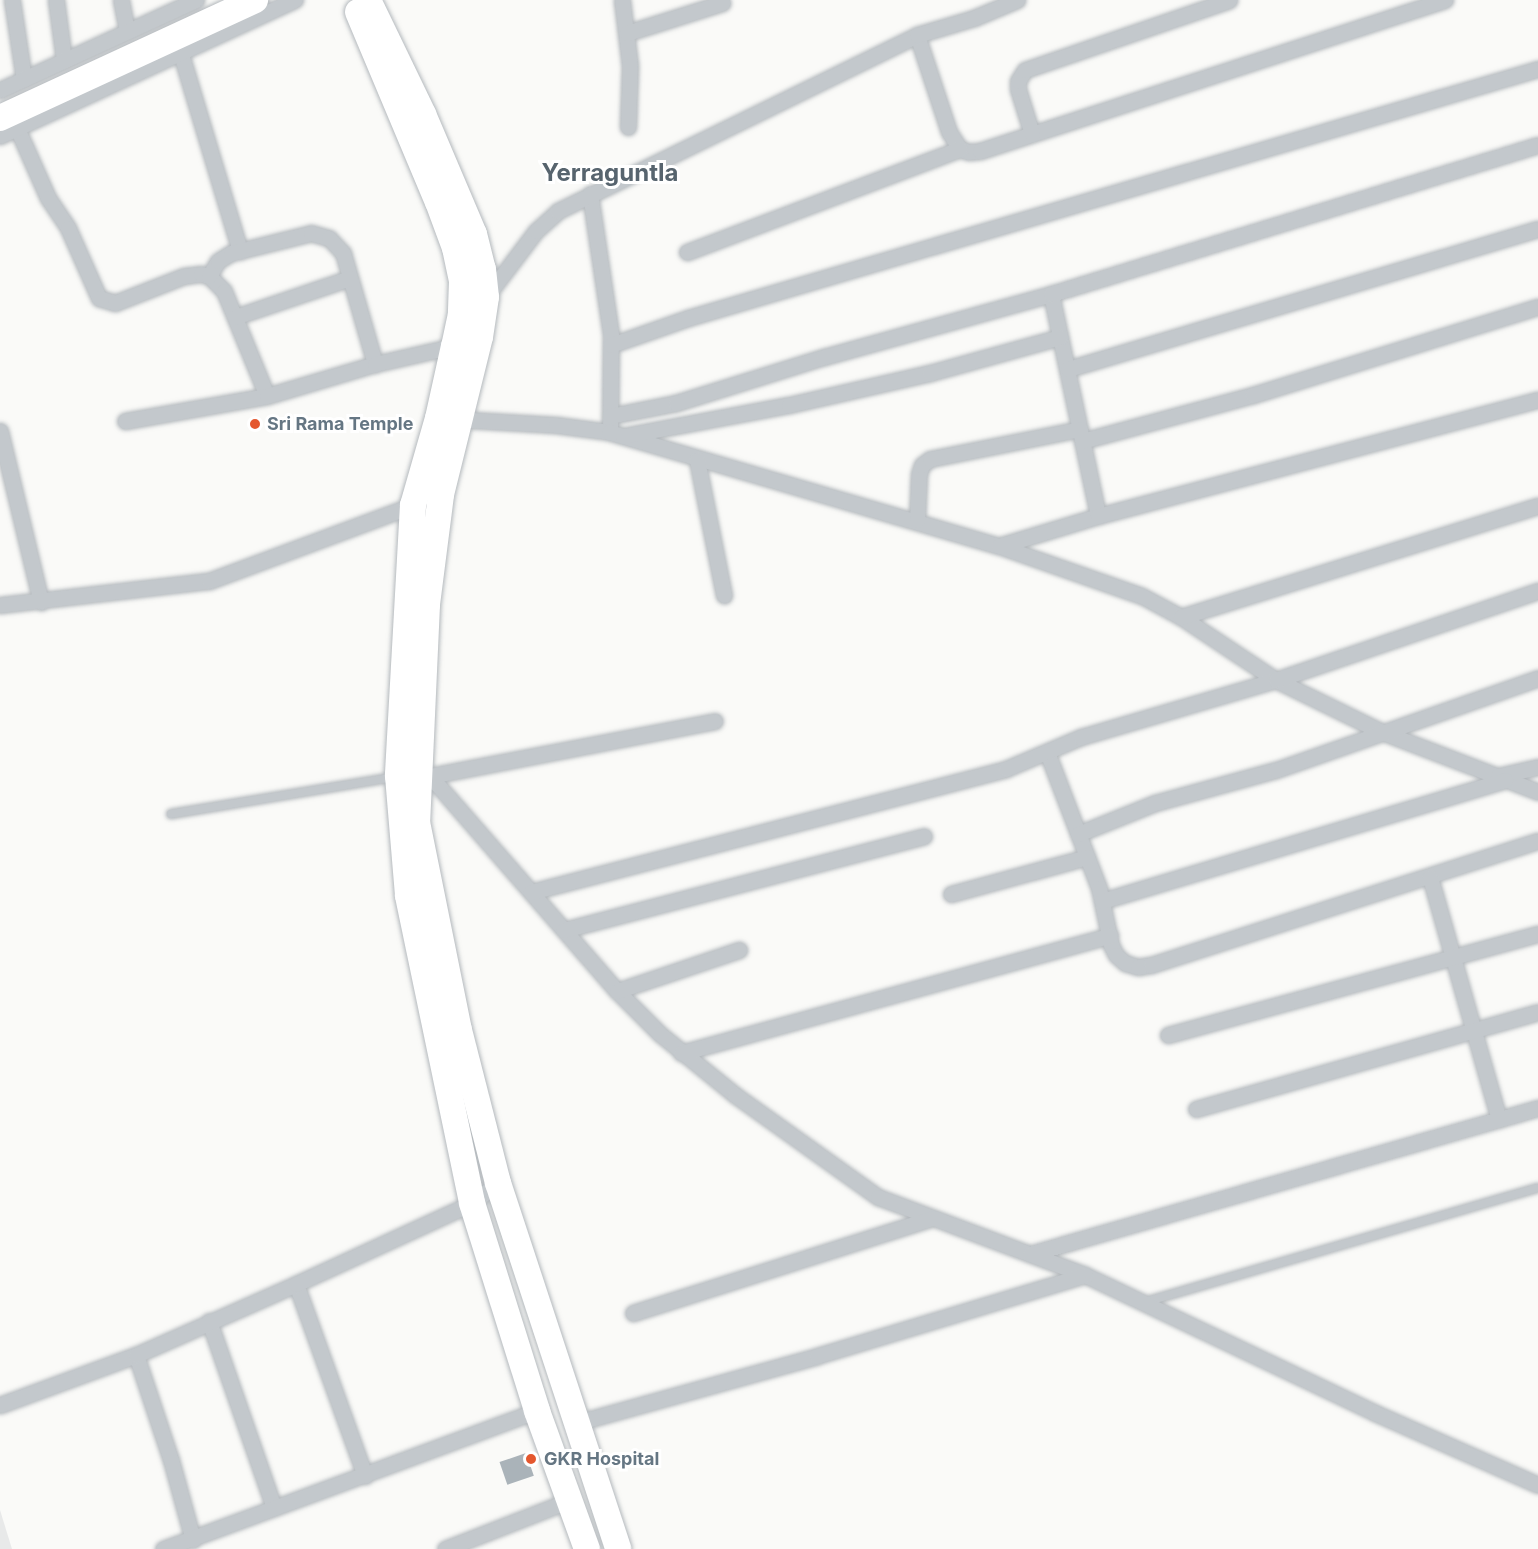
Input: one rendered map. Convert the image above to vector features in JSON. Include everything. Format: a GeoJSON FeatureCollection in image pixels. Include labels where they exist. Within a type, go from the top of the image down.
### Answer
{"type":"FeatureCollection","features":[{"type":"Feature","properties":{"kind":"highway"},"geometry":{"type":"LineString","coordinates":[[8,123],[255,0]]}},
{"type":"Feature","properties":{"kind":"highway"},"geometry":{"type":"LineString","coordinates":[[354,0],[363,30],[455,248],[462,281],[461,314],[454,346],[449,419],[427,605],[408,896],[472,1203],[537,1411],[568,1502],[587,1549]]}},
{"type":"Feature","properties":{"kind":"highway"},"geometry":{"type":"LineString","coordinates":[[368,0],[423,114],[474,234],[483,269],[486,297],[480,337],[413,505],[417,822],[459,1030],[498,1183],[618,1549]]}},
{"type":"Feature","properties":{"kind":"street"},"geometry":{"type":"LineString","coordinates":[[12,0],[24,79]]}},
{"type":"Feature","properties":{"kind":"street"},"geometry":{"type":"LineString","coordinates":[[56,0],[64,60]]}},
{"type":"Feature","properties":{"kind":"street"},"geometry":{"type":"LineString","coordinates":[[121,0],[127,31]]}},
{"type":"Feature","properties":{"kind":"street"},"geometry":{"type":"LineString","coordinates":[[0,90],[195,0]]}},
{"type":"Feature","properties":{"kind":"street"},"geometry":{"type":"LineString","coordinates":[[0,136],[8,123],[181,54],[295,0]]}},
{"type":"Feature","properties":{"kind":"street"},"geometry":{"type":"LineString","coordinates":[[622,0],[631,87],[628,127]]}},
{"type":"Feature","properties":{"kind":"street"},"geometry":{"type":"LineString","coordinates":[[486,297],[542,223],[590,194],[917,35],[974,18],[1017,0]]}},
{"type":"Feature","properties":{"kind":"street"},"geometry":{"type":"LineString","coordinates":[[1032,134],[1017,89],[1018,81],[1025,70],[1229,0]]}},
{"type":"Feature","properties":{"kind":"street"},"geometry":{"type":"LineString","coordinates":[[687,252],[960,149],[980,151],[1445,0]]}},
{"type":"Feature","properties":{"kind":"street"},"geometry":{"type":"LineString","coordinates":[[627,33],[722,3]]}},
{"type":"Feature","properties":{"kind":"street"},"geometry":{"type":"LineString","coordinates":[[917,35],[949,132],[960,149]]}},
{"type":"Feature","properties":{"kind":"street"},"geometry":{"type":"LineString","coordinates":[[181,54],[240,251]]}},
{"type":"Feature","properties":{"kind":"street"},"geometry":{"type":"LineString","coordinates":[[611,345],[688,318],[1538,69]]}},
{"type":"Feature","properties":{"kind":"street"},"geometry":{"type":"LineString","coordinates":[[8,123],[48,198],[68,228],[99,298],[115,303],[184,276],[201,274],[209,276],[224,291],[267,396]]}},
{"type":"Feature","properties":{"kind":"street"},"geometry":{"type":"LineString","coordinates":[[610,416],[676,403],[835,353],[1051,294],[1538,145]]}},
{"type":"Feature","properties":{"kind":"street"},"geometry":{"type":"LineString","coordinates":[[590,194],[611,345],[610,416],[616,434]]}},
{"type":"Feature","properties":{"kind":"street"},"geometry":{"type":"LineString","coordinates":[[1068,369],[1538,229]]}},
{"type":"Feature","properties":{"kind":"street"},"geometry":{"type":"LineString","coordinates":[[209,276],[224,257],[311,233],[319,234],[337,244],[350,278],[375,364]]}},
{"type":"Feature","properties":{"kind":"street"},"geometry":{"type":"LineString","coordinates":[[235,316],[350,278]]}},
{"type":"Feature","properties":{"kind":"street"},"geometry":{"type":"LineString","coordinates":[[1051,294],[1098,516]]}},
{"type":"Feature","properties":{"kind":"street"},"geometry":{"type":"LineString","coordinates":[[917,520],[919,474],[922,465],[930,459],[1081,435],[1262,392],[1538,307]]}},
{"type":"Feature","properties":{"kind":"street"},"geometry":{"type":"LineString","coordinates":[[616,434],[832,395],[930,373],[1060,337]]}},
{"type":"Feature","properties":{"kind":"street"},"geometry":{"type":"LineString","coordinates":[[125,421],[267,396],[375,364],[454,346]]}},
{"type":"Feature","properties":{"kind":"street"},"geometry":{"type":"LineString","coordinates":[[999,546],[1098,516],[1538,400]]}},
{"type":"Feature","properties":{"kind":"street"},"geometry":{"type":"LineString","coordinates":[[449,419],[556,425],[616,434],[697,460],[917,520],[999,546],[1142,596],[1181,617],[1276,680],[1382,732],[1538,792]]}},
{"type":"Feature","properties":{"kind":"street"},"geometry":{"type":"LineString","coordinates":[[0,431],[41,602]]}},
{"type":"Feature","properties":{"kind":"street"},"geometry":{"type":"LineString","coordinates":[[697,460],[724,595]]}},
{"type":"Feature","properties":{"kind":"street"},"geometry":{"type":"LineString","coordinates":[[0,605],[209,581],[413,505]]}},
{"type":"Feature","properties":{"kind":"street"},"geometry":{"type":"LineString","coordinates":[[1181,617],[1538,506]]}},
{"type":"Feature","properties":{"kind":"street"},"geometry":{"type":"LineString","coordinates":[[531,892],[1006,769],[1081,737],[1276,680],[1538,591]]}},
{"type":"Feature","properties":{"kind":"street"},"geometry":{"type":"LineString","coordinates":[[1078,834],[1155,803],[1252,778],[1538,678]]}},
{"type":"Feature","properties":{"kind":"street"},"geometry":{"type":"LineString","coordinates":[[416,776],[715,721]]}},
{"type":"Feature","properties":{"kind":"street"},"geometry":{"type":"LineString","coordinates":[[1047,752],[1102,901],[1116,955],[1125,963],[1138,967],[1538,842]]}},
{"type":"Feature","properties":{"kind":"street"},"geometry":{"type":"LineString","coordinates":[[1102,901],[1538,767]]}},
{"type":"Feature","properties":{"kind":"street"},"geometry":{"type":"LineString","coordinates":[[416,776],[531,892],[617,991],[681,1053],[735,1095],[878,1197],[1085,1275],[1419,1433],[1538,1485]]}},
{"type":"Feature","properties":{"kind":"street"},"geometry":{"type":"LineString","coordinates":[[564,930],[924,836]]}},
{"type":"Feature","properties":{"kind":"street"},"geometry":{"type":"LineString","coordinates":[[951,894],[1087,857]]}},
{"type":"Feature","properties":{"kind":"street"},"geometry":{"type":"LineString","coordinates":[[1430,877],[1499,1119]]}},
{"type":"Feature","properties":{"kind":"street"},"geometry":{"type":"LineString","coordinates":[[1168,1035],[1454,959],[1538,934]]}},
{"type":"Feature","properties":{"kind":"street"},"geometry":{"type":"LineString","coordinates":[[681,1053],[1110,936]]}},
{"type":"Feature","properties":{"kind":"street"},"geometry":{"type":"LineString","coordinates":[[617,991],[740,950]]}},
{"type":"Feature","properties":{"kind":"street"},"geometry":{"type":"LineString","coordinates":[[1196,1109],[1474,1028],[1538,1012]]}},
{"type":"Feature","properties":{"kind":"street"},"geometry":{"type":"LineString","coordinates":[[1030,1254],[1538,1108]]}},
{"type":"Feature","properties":{"kind":"street"},"geometry":{"type":"LineString","coordinates":[[0,1405],[136,1355],[208,1321],[296,1284],[472,1203],[498,1183]]}},
{"type":"Feature","properties":{"kind":"street"},"geometry":{"type":"LineString","coordinates":[[633,1313],[932,1218]]}},
{"type":"Feature","properties":{"kind":"street"},"geometry":{"type":"LineString","coordinates":[[576,1423],[817,1356],[1085,1275]]}},
{"type":"Feature","properties":{"kind":"street"},"geometry":{"type":"LineString","coordinates":[[296,1284],[365,1476]]}},
{"type":"Feature","properties":{"kind":"street"},"geometry":{"type":"LineString","coordinates":[[208,1321],[274,1508]]}},
{"type":"Feature","properties":{"kind":"street"},"geometry":{"type":"LineString","coordinates":[[136,1355],[171,1460],[193,1540]]}},
{"type":"Feature","properties":{"kind":"street"},"geometry":{"type":"LineString","coordinates":[[163,1549],[193,1540],[537,1411]]}},
{"type":"Feature","properties":{"kind":"street"},"geometry":{"type":"LineString","coordinates":[[445,1549],[568,1502]]}},
{"type":"Feature","properties":{"kind":"lane"},"geometry":{"type":"LineString","coordinates":[[171,814],[416,776]]}},
{"type":"Feature","properties":{"kind":"lane"},"geometry":{"type":"LineString","coordinates":[[1144,1302],[1538,1188]]}},
{"type":"Feature","properties":{"kind":"shaded area"},"geometry":{"type":"Polygon","coordinates":[[[0,1510],[12,1549],[0,1549],[0,1510]]]}},
{"type":"Feature","properties":{"kind":"building"},"geometry":{"type":"Polygon","coordinates":[[[526,1453],[534,1476],[507,1485],[500,1462],[526,1453]]]}},
{"type":"Feature","properties":{"kind":"place","name":"Sri Rama Temple"},"geometry":{"type":"Point","coordinates":[255,424]}},
{"type":"Feature","properties":{"kind":"place","name":"GKR Hospital"},"geometry":{"type":"Point","coordinates":[531,1459]}},
{"type":"Feature","properties":{"kind":"district","name":"Yerraguntla"},"geometry":{"type":"Point","coordinates":[610,173]}}]}
